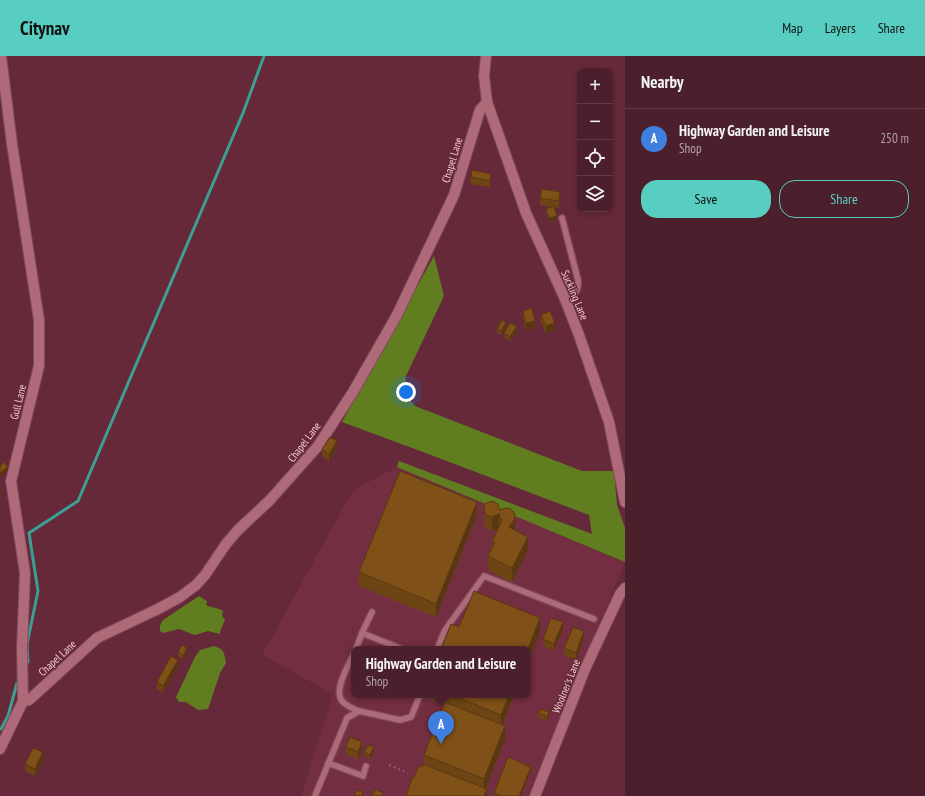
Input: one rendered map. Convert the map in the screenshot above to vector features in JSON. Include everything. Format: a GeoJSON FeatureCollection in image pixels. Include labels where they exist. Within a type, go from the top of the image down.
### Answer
{"type":"FeatureCollection","features":[{"type":"Feature","properties":{"kind":"street","name":"Gull Lane"},"geometry":{"type":"LineString","coordinates":[[0,56],[39,320],[38,366],[11,481],[25,572],[22,648],[23,701],[0,749]]}},
{"type":"Feature","properties":{"kind":"street","name":"Suckling Lane"},"geometry":{"type":"LineString","coordinates":[[486,56],[484,76],[488,102],[526,213],[565,299],[579,336],[608,422],[625,502]]}},
{"type":"Feature","properties":{"kind":"street","name":"Chapel Lane"},"geometry":{"type":"LineString","coordinates":[[23,701],[29,700],[97,638],[158,609],[180,597],[196,585],[238,530],[270,500],[318,446],[353,392],[397,315],[454,195],[480,110],[488,102]]}},
{"type":"Feature","properties":{"kind":"street","name":"Woolner's Lane"},"geometry":{"type":"LineString","coordinates":[[535,796],[585,669],[620,594],[625,588]]}},
{"type":"Feature","properties":{"kind":"lane"},"geometry":{"type":"LineString","coordinates":[[562,218],[579,287],[570,297],[565,299]]}},
{"type":"Feature","properties":{"kind":"lane"},"geometry":{"type":"LineString","coordinates":[[438,646],[445,630],[484,576],[594,619]]}},
{"type":"Feature","properties":{"kind":"lane"},"geometry":{"type":"LineString","coordinates":[[357,646],[372,612]]}},
{"type":"Feature","properties":{"kind":"lane"},"geometry":{"type":"LineString","coordinates":[[362,633],[394,646]]}},
{"type":"Feature","properties":{"kind":"lane"},"geometry":{"type":"LineString","coordinates":[[351,660],[340,685],[339,695],[343,702],[359,711],[400,720],[411,717],[419,698]]}},
{"type":"Feature","properties":{"kind":"lane"},"geometry":{"type":"LineString","coordinates":[[315,796],[347,718],[359,711]]}},
{"type":"Feature","properties":{"kind":"lane"},"geometry":{"type":"LineString","coordinates":[[328,763],[362,776],[366,766]]}},
{"type":"Feature","properties":{"kind":"path"},"geometry":{"type":"LineString","coordinates":[[389,766],[408,773]]}},
{"type":"Feature","properties":{"kind":"shaded area"},"geometry":{"type":"Polygon","coordinates":[[[397,467],[625,562],[528,796],[301,796],[333,694],[262,655],[353,490],[397,467]]]}},
{"type":"Feature","properties":{"kind":"green space"},"geometry":{"type":"Polygon","coordinates":[[[434,256],[444,296],[406,376],[405,394],[415,406],[582,471],[614,471],[617,505],[625,528],[625,562],[397,467],[399,461],[592,534],[589,515],[342,422],[434,256]]]}},
{"type":"Feature","properties":{"kind":"green space"},"geometry":{"type":"Polygon","coordinates":[[[199,596],[207,601],[206,605],[223,611],[222,616],[225,619],[220,634],[208,631],[195,635],[179,629],[163,633],[160,631],[160,625],[163,620],[199,596]]]}},
{"type":"Feature","properties":{"kind":"green space"},"geometry":{"type":"Polygon","coordinates":[[[214,646],[221,649],[224,653],[226,663],[220,673],[208,709],[198,710],[186,702],[179,702],[176,697],[195,657],[200,650],[214,646]]]}},
{"type":"Feature","properties":{"kind":"building"},"geometry":{"type":"Polygon","coordinates":[[[472,170],[491,174],[490,181],[471,177],[472,170]]]}},
{"type":"Feature","properties":{"kind":"building"},"geometry":{"type":"Polygon","coordinates":[[[542,189],[560,192],[559,201],[540,198],[542,189]]]}},
{"type":"Feature","properties":{"kind":"building"},"geometry":{"type":"Polygon","coordinates":[[[554,206],[557,216],[549,218],[546,209],[554,206]]]}},
{"type":"Feature","properties":{"kind":"building"},"geometry":{"type":"Polygon","coordinates":[[[532,308],[535,321],[526,323],[523,311],[532,308]]]}},
{"type":"Feature","properties":{"kind":"building"},"geometry":{"type":"Polygon","coordinates":[[[550,311],[555,323],[546,326],[541,315],[550,311]]]}},
{"type":"Feature","properties":{"kind":"building"},"geometry":{"type":"Polygon","coordinates":[[[502,320],[506,322],[501,331],[497,329],[502,320]]]}},
{"type":"Feature","properties":{"kind":"building"},"geometry":{"type":"Polygon","coordinates":[[[510,323],[517,326],[510,337],[504,333],[510,323]]]}},
{"type":"Feature","properties":{"kind":"building"},"geometry":{"type":"Polygon","coordinates":[[[330,437],[337,441],[329,454],[322,449],[330,437]]]}},
{"type":"Feature","properties":{"kind":"building"},"geometry":{"type":"Polygon","coordinates":[[[4,462],[8,467],[0,473],[0,466],[4,462]]]}},
{"type":"Feature","properties":{"kind":"building"},"geometry":{"type":"Polygon","coordinates":[[[400,471],[477,502],[436,604],[359,572],[400,471]]]}},
{"type":"Feature","properties":{"kind":"building"},"geometry":{"type":"Polygon","coordinates":[[[492,501],[498,504],[500,510],[506,508],[511,509],[515,514],[514,520],[509,527],[528,537],[512,568],[488,556],[495,542],[492,541],[502,521],[499,514],[492,517],[486,515],[484,506],[486,503],[492,501]]]}},
{"type":"Feature","properties":{"kind":"building"},"geometry":{"type":"Polygon","coordinates":[[[474,591],[540,618],[529,646],[442,646],[451,624],[459,627],[474,591]]]}},
{"type":"Feature","properties":{"kind":"building"},"geometry":{"type":"Polygon","coordinates":[[[551,618],[563,622],[554,644],[543,639],[551,618]]]}},
{"type":"Feature","properties":{"kind":"building"},"geometry":{"type":"Polygon","coordinates":[[[573,627],[584,631],[576,653],[564,648],[573,627]]]}},
{"type":"Feature","properties":{"kind":"building"},"geometry":{"type":"Polygon","coordinates":[[[182,645],[187,648],[183,656],[178,652],[182,645]]]}},
{"type":"Feature","properties":{"kind":"building"},"geometry":{"type":"Polygon","coordinates":[[[171,656],[178,660],[163,686],[157,682],[171,656]]]}},
{"type":"Feature","properties":{"kind":"building"},"geometry":{"type":"Polygon","coordinates":[[[459,698],[508,698],[501,715],[459,698]]]}},
{"type":"Feature","properties":{"kind":"building"},"geometry":{"type":"Polygon","coordinates":[[[445,702],[505,726],[484,779],[424,755],[445,702]]]}},
{"type":"Feature","properties":{"kind":"building"},"geometry":{"type":"Polygon","coordinates":[[[540,709],[549,712],[547,717],[538,713],[540,709]]]}},
{"type":"Feature","properties":{"kind":"building"},"geometry":{"type":"Polygon","coordinates":[[[350,737],[362,742],[358,752],[346,747],[350,737]]]}},
{"type":"Feature","properties":{"kind":"building"},"geometry":{"type":"Polygon","coordinates":[[[368,745],[374,747],[370,755],[364,752],[368,745]]]}},
{"type":"Feature","properties":{"kind":"building"},"geometry":{"type":"Polygon","coordinates":[[[33,748],[43,752],[35,769],[25,764],[33,748]]]}},
{"type":"Feature","properties":{"kind":"building"},"geometry":{"type":"Polygon","coordinates":[[[508,757],[531,767],[519,796],[501,796],[494,793],[508,757]]]}},
{"type":"Feature","properties":{"kind":"building"},"geometry":{"type":"Polygon","coordinates":[[[423,764],[487,789],[484,796],[406,796],[413,776],[414,777],[419,766],[422,767],[423,764]]]}},
{"type":"Feature","properties":{"kind":"building"},"geometry":{"type":"Polygon","coordinates":[[[375,789],[383,793],[382,796],[372,796],[375,789]]]}},
{"type":"Feature","properties":{"kind":"building"},"geometry":{"type":"Polygon","coordinates":[[[356,790],[363,792],[361,796],[354,796],[356,790]]]}},
{"type":"Feature","properties":{"kind":"waterway"},"geometry":{"type":"LineString","coordinates":[[28,662],[27,644],[38,591],[29,533],[78,501],[243,113],[264,56]]}},
{"type":"Feature","properties":{"kind":"waterway"},"geometry":{"type":"LineString","coordinates":[[1,729],[8,716],[17,683]]}},
{"type":"Feature","properties":{"kind":"place","name":"Highway Garden and Leisure"},"geometry":{"type":"Point","coordinates":[441,744]}}]}
